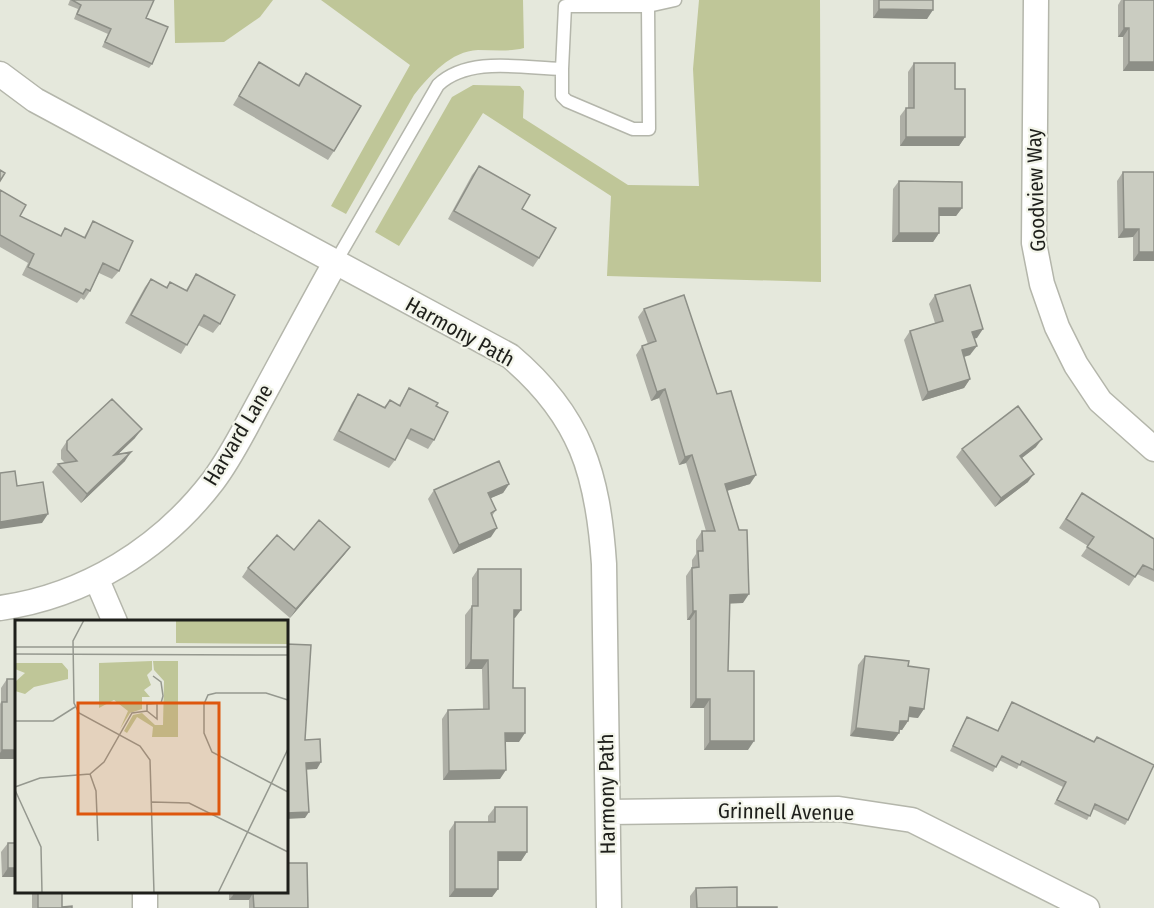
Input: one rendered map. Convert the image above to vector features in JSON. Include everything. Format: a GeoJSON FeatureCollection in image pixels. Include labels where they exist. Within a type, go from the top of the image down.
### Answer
{"type":"FeatureCollection","features":[{"type":"Feature","properties":{"kind":"street","name":"Goodview Way"},"geometry":{"type":"LineString","coordinates":[[1036,0],[1034,243],[1042,284],[1057,327],[1076,365],[1100,401],[1154,449]]}},
{"type":"Feature","properties":{"kind":"street","name":"Harmony Path"},"geometry":{"type":"LineString","coordinates":[[0,74],[35,100],[510,356],[538,380],[577,438],[591,471],[601,516],[604,564],[609,908]]}},
{"type":"Feature","properties":{"kind":"street","name":"Harvard Lane"},"geometry":{"type":"LineString","coordinates":[[0,608],[60,594],[97,580],[161,536],[213,480],[236,445],[335,263]]}},
{"type":"Feature","properties":{"kind":"street"},"geometry":{"type":"LineString","coordinates":[[97,580],[115,620]]}},
{"type":"Feature","properties":{"kind":"street","name":"Grinnell Avenue"},"geometry":{"type":"LineString","coordinates":[[608,812],[839,809],[912,820],[1087,908]]}},
{"type":"Feature","properties":{"kind":"lane"},"geometry":{"type":"LineString","coordinates":[[648,6],[649,129],[633,129],[562,96],[565,6],[648,6],[675,0]]}},
{"type":"Feature","properties":{"kind":"lane"},"geometry":{"type":"LineString","coordinates":[[335,263],[438,85],[447,76],[460,70],[477,67],[562,69]]}},
{"type":"Feature","properties":{"kind":"green space"},"geometry":{"type":"Polygon","coordinates":[[[174,0],[273,0],[260,17],[224,42],[175,43],[174,0]]]}},
{"type":"Feature","properties":{"kind":"green space"},"geometry":{"type":"Polygon","coordinates":[[[321,0],[523,0],[524,48],[468,51],[450,59],[434,72],[414,95],[346,214],[331,206],[410,65],[321,0]]]}},
{"type":"Feature","properties":{"kind":"green space"},"geometry":{"type":"Polygon","coordinates":[[[699,0],[820,0],[821,282],[607,276],[611,196],[483,113],[399,246],[375,232],[452,97],[473,85],[520,86],[524,91],[523,118],[628,185],[699,186],[693,69],[699,0]]]}},
{"type":"Feature","properties":{"kind":"building"},"geometry":{"type":"Polygon","coordinates":[[[72,0],[154,0],[146,18],[168,27],[152,64],[105,42],[111,29],[77,14],[81,5],[72,0]]]}},
{"type":"Feature","properties":{"kind":"building"},"geometry":{"type":"Polygon","coordinates":[[[879,0],[933,0],[933,10],[879,9],[879,0]]]}},
{"type":"Feature","properties":{"kind":"building"},"geometry":{"type":"Polygon","coordinates":[[[1124,0],[1154,0],[1154,62],[1129,62],[1129,28],[1124,28],[1124,0]]]}},
{"type":"Feature","properties":{"kind":"building"},"geometry":{"type":"Polygon","coordinates":[[[259,62],[299,86],[306,73],[361,106],[334,151],[239,96],[259,62]]]}},
{"type":"Feature","properties":{"kind":"building"},"geometry":{"type":"Polygon","coordinates":[[[914,63],[955,63],[955,89],[965,89],[965,137],[906,137],[906,108],[914,108],[914,63]]]}},
{"type":"Feature","properties":{"kind":"building"},"geometry":{"type":"Polygon","coordinates":[[[479,166],[530,195],[522,209],[556,228],[539,258],[454,211],[479,166]]]}},
{"type":"Feature","properties":{"kind":"building"},"geometry":{"type":"Polygon","coordinates":[[[0,170],[5,173],[0,181],[0,170]]]}},
{"type":"Feature","properties":{"kind":"building"},"geometry":{"type":"Polygon","coordinates":[[[1123,172],[1154,172],[1154,252],[1139,252],[1139,229],[1124,229],[1123,172]]]}},
{"type":"Feature","properties":{"kind":"building"},"geometry":{"type":"Polygon","coordinates":[[[899,181],[962,182],[962,208],[939,208],[939,233],[899,233],[899,181]]]}},
{"type":"Feature","properties":{"kind":"building"},"geometry":{"type":"Polygon","coordinates":[[[0,190],[26,205],[20,216],[61,236],[65,228],[85,238],[93,221],[133,241],[119,271],[103,263],[90,291],[86,289],[83,294],[28,267],[34,254],[0,235],[0,190]]]}},
{"type":"Feature","properties":{"kind":"building"},"geometry":{"type":"Polygon","coordinates":[[[196,274],[235,295],[220,324],[204,315],[187,345],[131,315],[151,279],[167,288],[170,282],[187,291],[196,274]]]}},
{"type":"Feature","properties":{"kind":"building"},"geometry":{"type":"Polygon","coordinates":[[[970,285],[983,329],[972,332],[977,346],[962,350],[970,379],[928,392],[910,331],[943,321],[935,295],[970,285]]]}},
{"type":"Feature","properties":{"kind":"building"},"geometry":{"type":"Polygon","coordinates":[[[684,295],[717,394],[731,391],[756,475],[725,484],[739,530],[747,530],[749,594],[730,595],[728,671],[754,671],[754,741],[710,741],[710,699],[696,699],[696,611],[693,611],[692,568],[699,567],[698,551],[703,551],[702,531],[715,531],[692,455],[685,457],[665,389],[657,392],[642,346],[656,341],[644,309],[684,295]]]}},
{"type":"Feature","properties":{"kind":"building"},"geometry":{"type":"Polygon","coordinates":[[[409,388],[438,403],[436,406],[448,412],[434,440],[411,429],[395,460],[339,431],[358,394],[385,408],[390,400],[400,406],[409,388]]]}},
{"type":"Feature","properties":{"kind":"building"},"geometry":{"type":"Polygon","coordinates":[[[112,399],[142,429],[114,455],[131,452],[87,494],[58,464],[77,461],[67,450],[67,441],[112,399]]]}},
{"type":"Feature","properties":{"kind":"building"},"geometry":{"type":"Polygon","coordinates":[[[1018,406],[1042,439],[1020,456],[1034,474],[1001,498],[962,449],[1018,406]]]}},
{"type":"Feature","properties":{"kind":"building"},"geometry":{"type":"Polygon","coordinates":[[[499,461],[509,484],[488,493],[496,510],[491,513],[497,528],[459,545],[434,490],[499,461]]]}},
{"type":"Feature","properties":{"kind":"building"},"geometry":{"type":"Polygon","coordinates":[[[15,471],[17,486],[43,482],[48,514],[0,522],[0,473],[15,471]]]}},
{"type":"Feature","properties":{"kind":"building"},"geometry":{"type":"Polygon","coordinates":[[[1082,493],[1154,539],[1154,570],[1143,565],[1135,577],[1087,547],[1094,537],[1066,519],[1082,493]]]}},
{"type":"Feature","properties":{"kind":"building"},"geometry":{"type":"Polygon","coordinates":[[[319,520],[350,547],[296,609],[248,568],[277,535],[294,550],[319,520]]]}},
{"type":"Feature","properties":{"kind":"building"},"geometry":{"type":"Polygon","coordinates":[[[478,569],[521,569],[521,610],[514,610],[513,688],[525,688],[525,733],[505,733],[506,770],[449,771],[448,710],[489,709],[488,660],[471,660],[472,606],[478,606],[478,569]]]}},
{"type":"Feature","properties":{"kind":"building"},"geometry":{"type":"Polygon","coordinates":[[[288,644],[311,645],[305,740],[320,739],[321,762],[306,763],[309,812],[288,813],[288,644]]]}},
{"type":"Feature","properties":{"kind":"building"},"geometry":{"type":"Polygon","coordinates":[[[865,656],[909,661],[908,666],[929,669],[924,709],[910,707],[908,721],[900,721],[899,733],[856,728],[865,656]]]}},
{"type":"Feature","properties":{"kind":"building"},"geometry":{"type":"Polygon","coordinates":[[[7,679],[15,679],[15,750],[2,750],[2,702],[7,702],[7,679]]]}},
{"type":"Feature","properties":{"kind":"building"},"geometry":{"type":"Polygon","coordinates":[[[1012,702],[1094,742],[1097,737],[1154,765],[1128,820],[1095,804],[1090,816],[1057,800],[1066,782],[1022,761],[1020,765],[1002,756],[996,767],[953,746],[967,717],[998,731],[1012,702]]]}},
{"type":"Feature","properties":{"kind":"building"},"geometry":{"type":"Polygon","coordinates":[[[495,807],[527,807],[527,852],[498,852],[498,889],[455,889],[455,822],[495,822],[495,807]]]}},
{"type":"Feature","properties":{"kind":"building"},"geometry":{"type":"Polygon","coordinates":[[[8,843],[15,843],[15,868],[8,868],[8,843]]]}},
{"type":"Feature","properties":{"kind":"building"},"geometry":{"type":"Polygon","coordinates":[[[288,863],[307,863],[308,908],[254,908],[253,893],[288,893],[288,863]]]}},
{"type":"Feature","properties":{"kind":"building"},"geometry":{"type":"Polygon","coordinates":[[[737,887],[737,907],[777,908],[697,908],[696,888],[737,887]]]}},
{"type":"Feature","properties":{"kind":"building"},"geometry":{"type":"Polygon","coordinates":[[[38,893],[62,893],[62,907],[72,906],[72,908],[38,908],[38,893]]]}}]}
